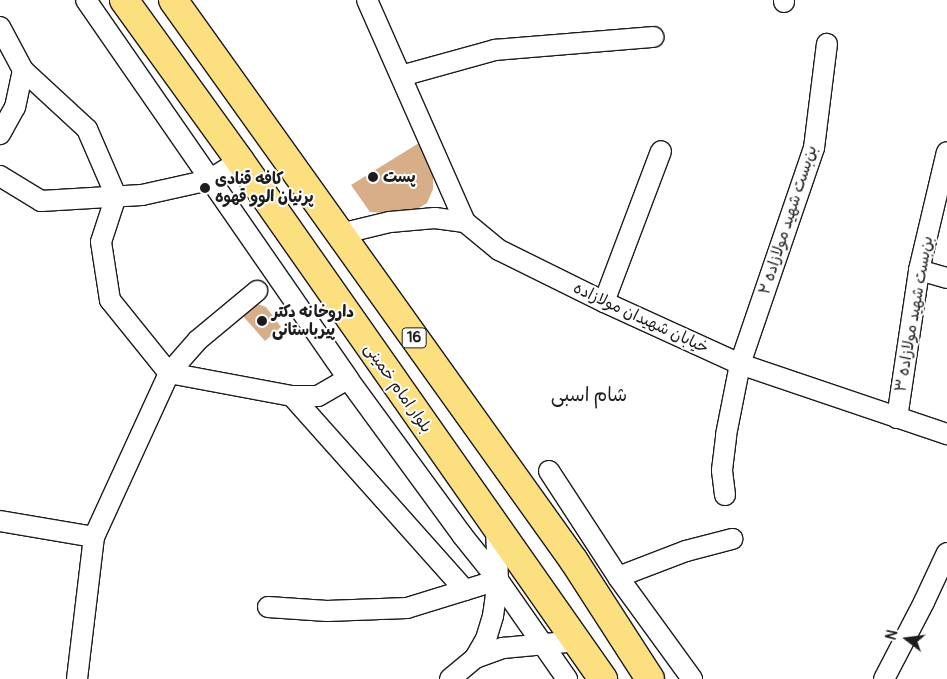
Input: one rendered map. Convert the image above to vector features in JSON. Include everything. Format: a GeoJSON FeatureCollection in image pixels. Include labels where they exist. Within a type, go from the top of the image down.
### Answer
{"type":"FeatureCollection","features":[{"type":"Feature","properties":{"kind":"highway","name":"بلوار امام خمینی"},"geometry":{"type":"LineString","coordinates":[[124,0],[240,161],[603,679]]}},
{"type":"Feature","properties":{"kind":"highway","name":"16"},"geometry":{"type":"LineString","coordinates":[[173,0],[574,561],[650,679]]}},
{"type":"Feature","properties":{"kind":"highway"},"geometry":{"type":"LineString","coordinates":[[240,161],[273,142]]}},
{"type":"Feature","properties":{"kind":"street"},"geometry":{"type":"LineString","coordinates":[[86,0],[348,378],[462,535],[498,580],[566,679]]}},
{"type":"Feature","properties":{"kind":"street"},"geometry":{"type":"LineString","coordinates":[[368,0],[465,222]]}},
{"type":"Feature","properties":{"kind":"street"},"geometry":{"type":"LineString","coordinates":[[0,28],[23,70],[87,129],[116,196],[101,242],[110,300],[169,373],[292,396],[318,396],[348,378]]}},
{"type":"Feature","properties":{"kind":"street"},"geometry":{"type":"LineString","coordinates":[[401,76],[495,50],[653,37]]}},
{"type":"Feature","properties":{"kind":"street","name":"بن‌بست شهید مولازاده ۲"},"geometry":{"type":"LineString","coordinates":[[725,495],[722,470],[726,435],[740,364],[814,148],[827,44]]}},
{"type":"Feature","properties":{"kind":"street"},"geometry":{"type":"LineString","coordinates":[[0,134],[7,108],[23,70]]}},
{"type":"Feature","properties":{"kind":"street"},"geometry":{"type":"LineString","coordinates":[[604,302],[661,151]]}},
{"type":"Feature","properties":{"kind":"street","name":"بن‌بست شهید مولازاده ۳"},"geometry":{"type":"LineString","coordinates":[[897,418],[919,270],[947,152]]}},
{"type":"Feature","properties":{"kind":"street"},"geometry":{"type":"LineString","coordinates":[[0,176],[41,201],[142,195],[209,180],[240,161]]}},
{"type":"Feature","properties":{"kind":"street"},"geometry":{"type":"LineString","coordinates":[[340,234],[390,222],[435,218],[465,222]]}},
{"type":"Feature","properties":{"kind":"street","name":"خیابان شهیدان مولازاده"},"geometry":{"type":"LineString","coordinates":[[465,222],[499,250],[604,302],[740,364],[947,434]]}},
{"type":"Feature","properties":{"kind":"street"},"geometry":{"type":"LineString","coordinates":[[919,270],[947,278]]}},
{"type":"Feature","properties":{"kind":"street"},"geometry":{"type":"LineString","coordinates":[[77,679],[94,537],[169,373],[198,340],[257,292]]}},
{"type":"Feature","properties":{"kind":"street"},"geometry":{"type":"LineString","coordinates":[[292,396],[465,590]]}},
{"type":"Feature","properties":{"kind":"street"},"geometry":{"type":"LineString","coordinates":[[549,471],[618,577],[692,679]]}},
{"type":"Feature","properties":{"kind":"street"},"geometry":{"type":"LineString","coordinates":[[0,521],[94,537]]}},
{"type":"Feature","properties":{"kind":"street"},"geometry":{"type":"LineString","coordinates":[[450,679],[475,658],[486,639],[498,580],[496,528]]}},
{"type":"Feature","properties":{"kind":"street"},"geometry":{"type":"LineString","coordinates":[[618,577],[686,551],[732,539]]}},
{"type":"Feature","properties":{"kind":"street"},"geometry":{"type":"LineString","coordinates":[[884,679],[947,553]]}},
{"type":"Feature","properties":{"kind":"street"},"geometry":{"type":"LineString","coordinates":[[268,607],[327,611],[406,608],[498,580]]}},
{"type":"Feature","properties":{"kind":"street"},"geometry":{"type":"LineString","coordinates":[[475,658],[503,648],[578,641]]}},
{"type":"Feature","properties":{"kind":"building","name":"پست"},"geometry":{"type":"Polygon","coordinates":[[[419,143],[433,175],[433,189],[427,203],[408,215],[370,212],[351,185],[419,143]]]}},
{"type":"Feature","properties":{"kind":"building","name":"داروخانه دکتر پیرباستانی"},"geometry":{"type":"Polygon","coordinates":[[[255,303],[266,307],[281,327],[265,341],[242,315],[255,303]]]}},
{"type":"Feature","properties":{"kind":"place","name":"پست"},"geometry":{"type":"Point","coordinates":[373,177]}},
{"type":"Feature","properties":{"kind":"place","name":"کافه قنادی پرنیان الوو قهوه"},"geometry":{"type":"Point","coordinates":[205,188]}},
{"type":"Feature","properties":{"kind":"place","name":"داروخانه دکتر پیرباستانی"},"geometry":{"type":"Point","coordinates":[262,321]}},
{"type":"Feature","properties":{"kind":"district","name":"شام اسبی"},"geometry":{"type":"Point","coordinates":[589,396]}}]}
